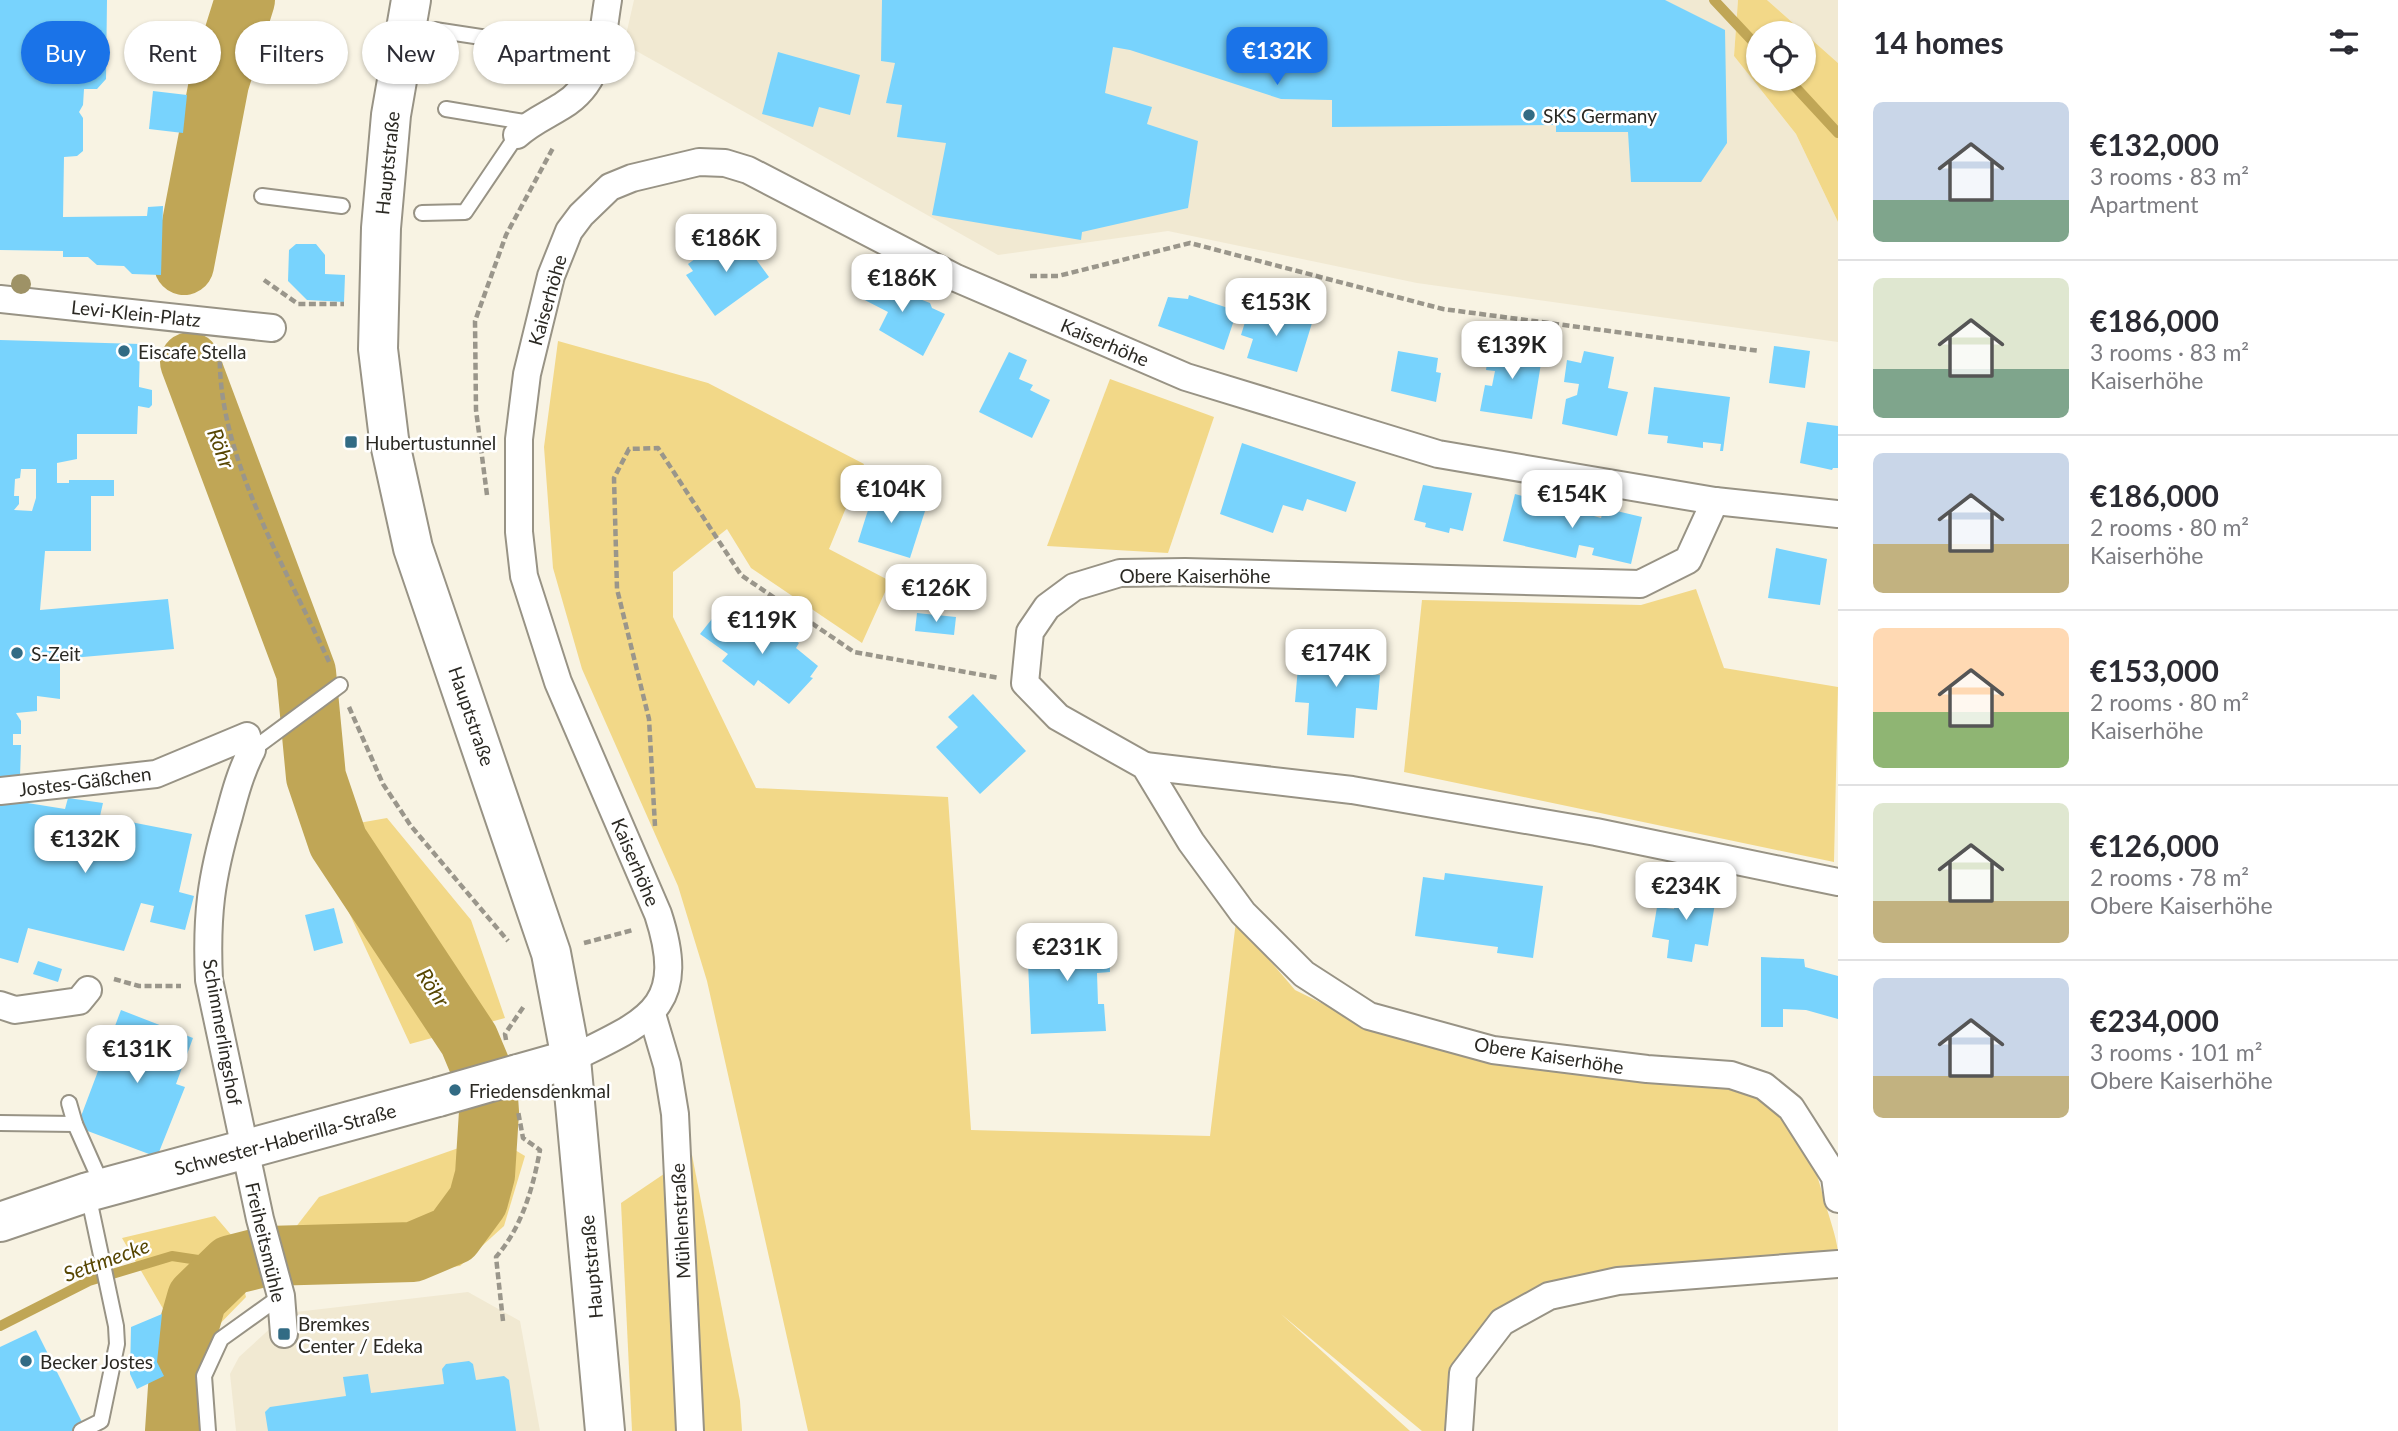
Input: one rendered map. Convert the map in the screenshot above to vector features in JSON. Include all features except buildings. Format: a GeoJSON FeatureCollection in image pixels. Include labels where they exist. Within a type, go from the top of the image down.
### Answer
{"type":"FeatureCollection","features":[{"type":"Feature","properties":{"kind":"main road","name":"Hauptstraße"},"geometry":{"type":"LineString","coordinates":[[411,0],[391,115],[380,228],[379,349],[389,439],[413,548],[551,953],[571,1059],[605,1431]]}},
{"type":"Feature","properties":{"kind":"main road","name":"Schwester-Haberilla-Straße"},"geometry":{"type":"LineString","coordinates":[[0,1222],[96,1190],[246,1151],[571,1059]]}},
{"type":"Feature","properties":{"kind":"street"},"geometry":{"type":"LineString","coordinates":[[605,21],[608,0]]}},
{"type":"Feature","properties":{"kind":"street"},"geometry":{"type":"LineString","coordinates":[[524,129],[581,93],[588,84]]}},
{"type":"Feature","properties":{"kind":"street","name":"Kaiserhöhe"},"geometry":{"type":"LineString","coordinates":[[652,1014],[669,981],[667,941],[658,914],[558,682],[524,576],[519,532],[519,439],[527,374],[551,276],[569,230],[593,200],[610,187],[632,178],[699,162],[725,163],[760,176],[956,278],[1186,377],[1438,454],[1715,501],[1838,514]]}},
{"type":"Feature","properties":{"kind":"street","name":"Levi-Klein-Platz"},"geometry":{"type":"LineString","coordinates":[[0,299],[272,328]]}},
{"type":"Feature","properties":{"kind":"street","name":"Obere Kaiserhöhe"},"geometry":{"type":"LineString","coordinates":[[1715,501],[1688,560],[1640,584],[1119,573],[1074,587],[1047,607],[1030,632],[1025,683],[1058,717],[1145,766],[1352,790],[1596,832],[1838,882]]}},
{"type":"Feature","properties":{"kind":"street","name":"Jostes-Gäßchen"},"geometry":{"type":"LineString","coordinates":[[0,791],[156,774],[250,743]]}},
{"type":"Feature","properties":{"kind":"street","name":"Schimmerlingshof"},"geometry":{"type":"LineString","coordinates":[[246,1151],[211,987],[207,940],[210,886],[250,743]]}},
{"type":"Feature","properties":{"kind":"street","name":"Obere Kaiserhöhe"},"geometry":{"type":"LineString","coordinates":[[1145,766],[1191,842],[1243,913],[1304,974],[1369,1016],[1493,1050],[1647,1069],[1731,1075],[1765,1086],[1791,1108],[1835,1177],[1838,1199]]}},
{"type":"Feature","properties":{"kind":"street"},"geometry":{"type":"LineString","coordinates":[[0,1005],[15,1010],[79,1001],[88,990]]}},
{"type":"Feature","properties":{"kind":"street"},"geometry":{"type":"LineString","coordinates":[[571,1059],[632,1028],[652,1014]]}},
{"type":"Feature","properties":{"kind":"street","name":"Mühlenstraße"},"geometry":{"type":"LineString","coordinates":[[652,1014],[667,1065],[675,1114],[690,1431]]}},
{"type":"Feature","properties":{"kind":"street","name":"Freiheitsmühle"},"geometry":{"type":"LineString","coordinates":[[246,1151],[260,1219],[281,1295],[284,1334]]}},
{"type":"Feature","properties":{"kind":"street"},"geometry":{"type":"LineString","coordinates":[[1459,1431],[1463,1374],[1502,1322],[1549,1296],[1618,1281],[1838,1264]]}},
{"type":"Feature","properties":{"kind":"lane"},"geometry":{"type":"LineString","coordinates":[[422,213],[465,212],[524,129],[446,109]]}},
{"type":"Feature","properties":{"kind":"lane"},"geometry":{"type":"LineString","coordinates":[[262,196],[341,206]]}},
{"type":"Feature","properties":{"kind":"lane"},"geometry":{"type":"LineString","coordinates":[[250,743],[340,685]]}},
{"type":"Feature","properties":{"kind":"lane"},"geometry":{"type":"LineString","coordinates":[[69,1103],[96,1190],[102,1259],[116,1326],[117,1344],[100,1426],[81,1431]]}},
{"type":"Feature","properties":{"kind":"lane"},"geometry":{"type":"LineString","coordinates":[[0,1123],[75,1124]]}},
{"type":"Feature","properties":{"kind":"lane"},"geometry":{"type":"LineString","coordinates":[[208,1431],[204,1376],[221,1339],[281,1295]]}},
{"type":"Feature","properties":{"kind":"path"},"geometry":{"type":"LineString","coordinates":[[1020,277],[1058,276],[1190,243],[1443,309],[1760,351]]}},
{"type":"Feature","properties":{"kind":"path"},"geometry":{"type":"LineString","coordinates":[[264,280],[298,304],[345,304],[348,315]]}},
{"type":"Feature","properties":{"kind":"path"},"geometry":{"type":"LineString","coordinates":[[222,322],[220,356],[225,396],[242,475],[383,784],[411,826],[509,943]]}},
{"type":"Feature","properties":{"kind":"path"},"geometry":{"type":"LineString","coordinates":[[657,836],[652,811],[649,719],[617,589],[614,478],[629,450],[658,448],[741,575],[854,652],[1025,683]]}},
{"type":"Feature","properties":{"kind":"path"},"geometry":{"type":"LineString","coordinates":[[582,944],[646,927],[658,914]]}},
{"type":"Feature","properties":{"kind":"path"},"geometry":{"type":"LineString","coordinates":[[88,990],[110,978],[139,986],[211,987]]}},
{"type":"Feature","properties":{"kind":"path"},"geometry":{"type":"LineString","coordinates":[[503,1321],[496,1257],[512,1238],[535,1179],[540,1150]]}},
{"type":"Feature","properties":{"kind":"shaded area"},"geometry":{"type":"Polygon","coordinates":[[[634,0],[1738,0],[1734,56],[1746,71],[1746,91],[1762,91],[1796,134],[1838,222],[1838,342],[1417,283],[1168,231],[998,255],[635,50],[635,21],[629,21],[634,0]]]}},
{"type":"Feature","properties":{"kind":"shaded area"},"geometry":{"type":"Polygon","coordinates":[[[1738,0],[1767,0],[1791,21],[1746,21],[1746,71],[1734,56],[1738,0]]]}},
{"type":"Feature","properties":{"kind":"shaded area"},"geometry":{"type":"Polygon","coordinates":[[[1767,0],[1838,0],[1838,63],[1816,43],[1816,21],[1791,21],[1767,0]]]}},
{"type":"Feature","properties":{"kind":"shaded area"},"geometry":{"type":"Polygon","coordinates":[[[1816,43],[1838,63],[1838,222],[1796,134],[1762,91],[1816,91],[1816,43]]]}},
{"type":"Feature","properties":{"kind":"shaded area"},"geometry":{"type":"Polygon","coordinates":[[[558,341],[708,383],[864,464],[829,549],[890,581],[862,643],[751,568],[727,529],[673,572],[673,617],[756,788],[948,797],[971,1130],[1210,1136],[1236,921],[1295,990],[1360,1022],[1721,1084],[1763,1101],[1779,1112],[1802,1139],[1817,1176],[1838,1252],[1504,1306],[1449,1431],[1422,1431],[1281,1314],[1410,1431],[808,1431],[707,981],[678,886],[582,669],[553,568],[544,447],[558,341]]]}},
{"type":"Feature","properties":{"kind":"shaded area"},"geometry":{"type":"Polygon","coordinates":[[[1110,379],[1214,417],[1168,553],[1047,546],[1110,379]]]}},
{"type":"Feature","properties":{"kind":"shaded area"},"geometry":{"type":"Polygon","coordinates":[[[1696,589],[1724,668],[1838,687],[1834,862],[1404,772],[1422,600],[1641,605],[1696,589]]]}},
{"type":"Feature","properties":{"kind":"shaded area"},"geometry":{"type":"Polygon","coordinates":[[[332,712],[353,824],[387,818],[471,920],[505,1018],[410,1044],[295,796],[292,735],[332,712]]]}},
{"type":"Feature","properties":{"kind":"shaded area"},"geometry":{"type":"Polygon","coordinates":[[[505,1144],[525,1156],[504,1226],[460,1266],[304,1283],[292,1232],[319,1197],[467,1145],[505,1144]]]}},
{"type":"Feature","properties":{"kind":"shaded area"},"geometry":{"type":"Polygon","coordinates":[[[692,1155],[740,1401],[742,1431],[632,1431],[621,1203],[692,1155]]]}},
{"type":"Feature","properties":{"kind":"shaded area"},"geometry":{"type":"Polygon","coordinates":[[[215,1216],[232,1236],[246,1297],[208,1336],[190,1378],[195,1431],[160,1431],[164,1425],[170,1377],[169,1319],[122,1238],[215,1216]]]}},
{"type":"Feature","properties":{"kind":"shaded area"},"geometry":{"type":"Polygon","coordinates":[[[468,1292],[520,1321],[540,1431],[236,1431],[230,1374],[239,1357],[287,1313],[468,1292]]]}},
{"type":"Feature","properties":{"kind":"waterway","name":"Röhr"},"geometry":{"type":"LineString","coordinates":[[184,265],[219,83],[245,0]]}},
{"type":"Feature","properties":{"kind":"waterway"},"geometry":{"type":"LineString","coordinates":[[1714,0],[1746,34]]}},
{"type":"Feature","properties":{"kind":"waterway"},"geometry":{"type":"LineString","coordinates":[[1799,91],[1838,133]]}},
{"type":"Feature","properties":{"kind":"waterway","name":"Röhr"},"geometry":{"type":"LineString","coordinates":[[175,1431],[180,1358],[197,1298],[231,1265],[267,1256],[413,1252],[453,1235],[478,1201],[485,1175],[489,1112],[487,1083],[469,1040],[338,842],[316,777],[306,672],[190,362]]}},
{"type":"Feature","properties":{"kind":"waterway","name":"Settmecke"},"geometry":{"type":"LineString","coordinates":[[0,1326],[89,1281],[172,1256],[231,1265]]}},
{"type":"Feature","properties":{"kind":"place","name":"SKS Germany"},"geometry":{"type":"Point","coordinates":[1529,115]}},
{"type":"Feature","properties":{"kind":"place","name":"Eiscafe Stella"},"geometry":{"type":"Point","coordinates":[124,351]}},
{"type":"Feature","properties":{"kind":"place","name":"Hubertustunnel"},"geometry":{"type":"Point","coordinates":[351,442]}},
{"type":"Feature","properties":{"kind":"place","name":"S-Zeit"},"geometry":{"type":"Point","coordinates":[17,653]}},
{"type":"Feature","properties":{"kind":"place","name":"Friedensdenkmal"},"geometry":{"type":"Point","coordinates":[455,1090]}},
{"type":"Feature","properties":{"kind":"place","name":"Bremkes Center / Edeka"},"geometry":{"type":"Point","coordinates":[284,1334]}},
{"type":"Feature","properties":{"kind":"place","name":"Becker Jostes"},"geometry":{"type":"Point","coordinates":[26,1361]}}]}
